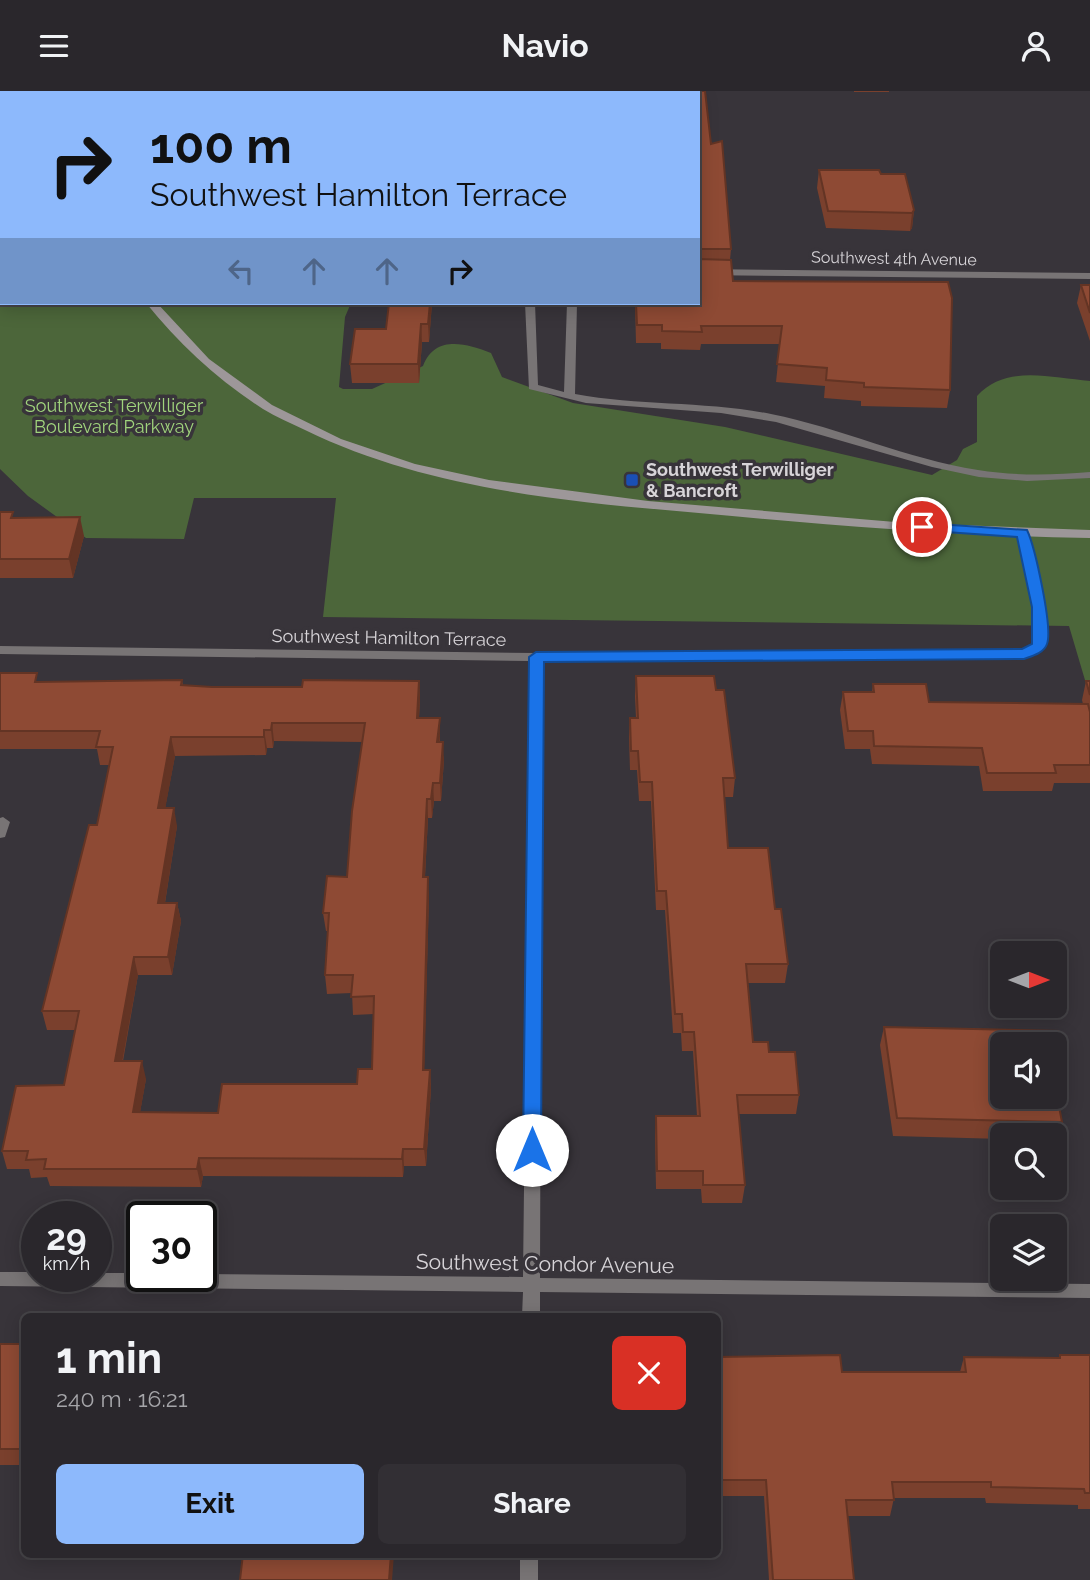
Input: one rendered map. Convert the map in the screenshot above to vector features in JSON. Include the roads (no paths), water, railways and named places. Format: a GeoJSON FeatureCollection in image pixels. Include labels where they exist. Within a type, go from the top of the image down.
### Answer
{"type":"FeatureCollection","features":[{"type":"Feature","properties":{"kind":"main road"},"geometry":{"type":"LineString","coordinates":[[153,305],[177,337],[204,362],[271,410],[347,445],[400,463],[512,488],[649,505],[822,521],[1023,533],[1090,534]]}},
{"type":"Feature","properties":{"kind":"street","name":"Southwest 4th Avenue"},"geometry":{"type":"LineString","coordinates":[[700,272],[1090,276]]}},
{"type":"Feature","properties":{"kind":"street"},"geometry":{"type":"LineString","coordinates":[[530,305],[533,387],[569,397],[746,413],[809,425],[963,471],[1009,477],[1090,475]]}},
{"type":"Feature","properties":{"kind":"street"},"geometry":{"type":"LineString","coordinates":[[569,397],[572,305]]}},
{"type":"Feature","properties":{"kind":"street","name":"Southwest Hamilton Terrace"},"geometry":{"type":"LineString","coordinates":[[0,650],[536,657],[1024,654],[1033,651],[1041,643],[1039,607],[1023,533]]}},
{"type":"Feature","properties":{"kind":"street"},"geometry":{"type":"LineString","coordinates":[[531,1313],[536,657]]}},
{"type":"Feature","properties":{"kind":"street","name":"Southwest Condor Avenue"},"geometry":{"type":"LineString","coordinates":[[0,1279],[531,1287],[1090,1291]]}},
{"type":"Feature","properties":{"kind":"street"},"geometry":{"type":"LineString","coordinates":[[529,1558],[529,1580]]}},
{"type":"Feature","properties":{"kind":"place","name":"Southwest Terwilliger & Bancroft"},"geometry":{"type":"Point","coordinates":[632,480]}},
{"type":"Feature","properties":{"kind":"park label","name":"Southwest Terwilliger Boulevard Parkway"},"geometry":{"type":"Point","coordinates":[114,416]}}]}
